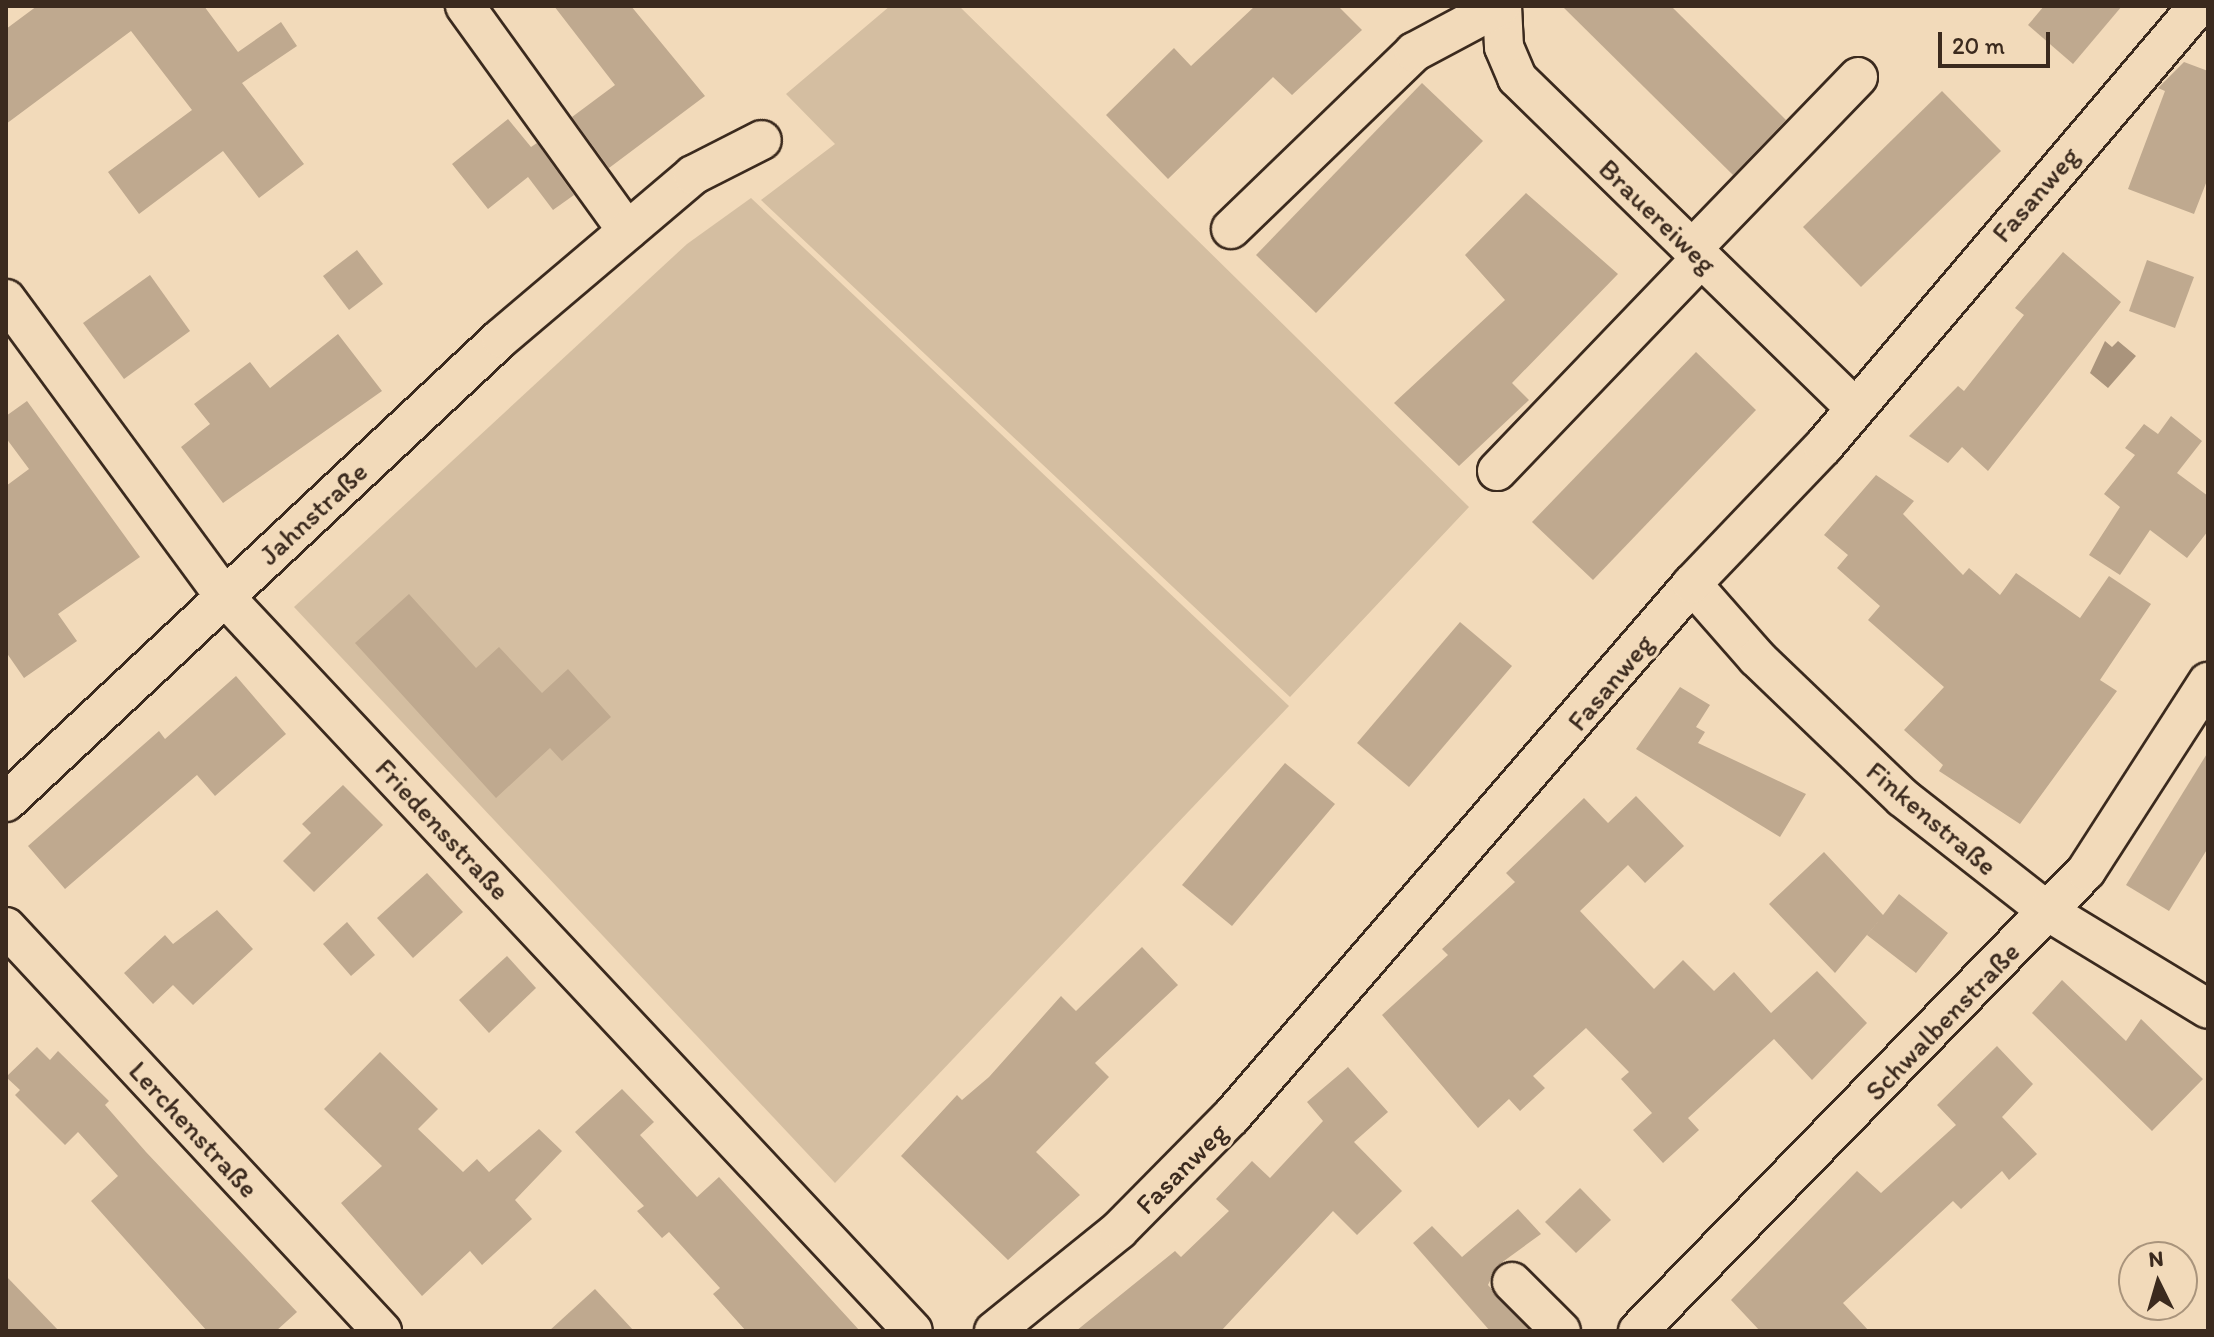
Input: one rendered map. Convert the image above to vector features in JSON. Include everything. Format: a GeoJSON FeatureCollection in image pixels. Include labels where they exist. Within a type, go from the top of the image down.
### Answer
{"type":"FeatureCollection","features":[{"type":"Feature","properties":{"kind":"street"},"geometry":{"type":"LineString","coordinates":[[465,6],[627,231]]}},
{"type":"Feature","properties":{"kind":"street"},"geometry":{"type":"LineString","coordinates":[[1231,229],[1414,52],[1501,6]]}},
{"type":"Feature","properties":{"kind":"street","name":"Brauereiweg"},"geometry":{"type":"LineString","coordinates":[[1501,6],[1504,47],[1517,78],[1852,405]]}},
{"type":"Feature","properties":{"kind":"street","name":"Fasanweg"},"geometry":{"type":"LineString","coordinates":[[994,1331],[1119,1230],[1231,1117],[1692,584],[1823,447],[1852,405],[2198,6]]}},
{"type":"Feature","properties":{"kind":"street"},"geometry":{"type":"LineString","coordinates":[[1497,471],[1858,77]]}},
{"type":"Feature","properties":{"kind":"street","name":"Jahnstraße"},"geometry":{"type":"LineString","coordinates":[[6,802],[501,338],[693,175],[762,140]]}},
{"type":"Feature","properties":{"kind":"street","name":"Friedensstraße"},"geometry":{"type":"LineString","coordinates":[[6,299],[224,596],[913,1331]]}},
{"type":"Feature","properties":{"kind":"street","name":"Finkenstraße"},"geometry":{"type":"LineString","coordinates":[[1692,584],[1757,658],[1903,798],[2047,911],[2208,1009]]}},
{"type":"Feature","properties":{"kind":"street","name":"Schwalbenstraße"},"geometry":{"type":"LineString","coordinates":[[1638,1331],[2086,871],[2208,682]]}},
{"type":"Feature","properties":{"kind":"street","name":"Lerchenstraße"},"geometry":{"type":"LineString","coordinates":[[6,927],[382,1331]]}},
{"type":"Feature","properties":{"kind":"street"},"geometry":{"type":"LineString","coordinates":[[1512,1282],[1561,1331]]}},
{"type":"Feature","properties":{"kind":"shaded area"},"geometry":{"type":"Polygon","coordinates":[[[890,6],[959,6],[1469,507],[1290,697],[761,200],[835,144],[786,94],[890,6]]]}},
{"type":"Feature","properties":{"kind":"shaded area"},"geometry":{"type":"Polygon","coordinates":[[[751,198],[1289,706],[835,1183],[294,607],[687,244],[751,198]]]}},
{"type":"Feature","properties":{"kind":"shaded area"},"geometry":{"type":"Polygon","coordinates":[[[2105,341],[2112,347],[2118,341],[2136,356],[2108,388],[2090,373],[2105,341]]]}},
{"type":"Feature","properties":{"kind":"building"},"geometry":{"type":"Polygon","coordinates":[[[37,6],[204,6],[238,52],[281,22],[297,46],[242,83],[304,164],[259,198],[223,151],[139,214],[108,172],[192,110],[131,31],[6,124],[6,29],[37,6]]]}},
{"type":"Feature","properties":{"kind":"building"},"geometry":{"type":"Polygon","coordinates":[[[554,6],[631,6],[705,96],[609,168],[572,117],[615,85],[554,6]]]}},
{"type":"Feature","properties":{"kind":"building"},"geometry":{"type":"Polygon","coordinates":[[[1255,6],[1338,6],[1362,30],[1292,95],[1273,77],[1168,179],[1106,115],[1174,48],[1191,66],[1255,6]]]}},
{"type":"Feature","properties":{"kind":"building"},"geometry":{"type":"Polygon","coordinates":[[[1562,6],[1671,6],[1786,120],[1733,175],[1562,6]]]}},
{"type":"Feature","properties":{"kind":"building"},"geometry":{"type":"Polygon","coordinates":[[[2044,6],[2122,6],[2073,64],[2028,25],[2044,6]]]}},
{"type":"Feature","properties":{"kind":"building"},"geometry":{"type":"Polygon","coordinates":[[[2184,62],[2208,71],[2208,178],[2194,214],[2128,189],[2165,91],[2158,88],[2184,62]]]}},
{"type":"Feature","properties":{"kind":"building"},"geometry":{"type":"Polygon","coordinates":[[[1422,83],[1483,141],[1316,313],[1256,255],[1422,83]]]}},
{"type":"Feature","properties":{"kind":"building"},"geometry":{"type":"Polygon","coordinates":[[[1942,91],[2001,151],[1861,287],[1803,227],[1942,91]]]}},
{"type":"Feature","properties":{"kind":"building"},"geometry":{"type":"Polygon","coordinates":[[[508,119],[531,147],[537,143],[574,195],[553,210],[528,177],[488,209],[452,164],[508,119]]]}},
{"type":"Feature","properties":{"kind":"building"},"geometry":{"type":"Polygon","coordinates":[[[1526,193],[1618,274],[1512,383],[1529,400],[1459,466],[1394,403],[1505,300],[1465,255],[1526,193]]]}},
{"type":"Feature","properties":{"kind":"building"},"geometry":{"type":"Polygon","coordinates":[[[357,250],[383,284],[349,310],[323,276],[357,250]]]}},
{"type":"Feature","properties":{"kind":"building"},"geometry":{"type":"Polygon","coordinates":[[[2063,252],[2121,302],[1988,471],[1962,447],[1948,463],[1909,436],[1958,386],[1964,391],[2024,315],[2015,308],[2063,252]]]}},
{"type":"Feature","properties":{"kind":"building"},"geometry":{"type":"Polygon","coordinates":[[[2147,260],[2194,277],[2175,328],[2129,311],[2147,260]]]}},
{"type":"Feature","properties":{"kind":"building"},"geometry":{"type":"Polygon","coordinates":[[[150,275],[190,331],[124,379],[83,323],[150,275]]]}},
{"type":"Feature","properties":{"kind":"building"},"geometry":{"type":"Polygon","coordinates":[[[338,334],[382,391],[223,503],[181,447],[210,424],[194,404],[250,362],[270,388],[338,334]]]}},
{"type":"Feature","properties":{"kind":"building"},"geometry":{"type":"Polygon","coordinates":[[[1696,352],[1756,410],[1593,580],[1532,522],[1696,352]]]}},
{"type":"Feature","properties":{"kind":"building"},"geometry":{"type":"Polygon","coordinates":[[[27,401],[140,557],[58,614],[77,641],[24,678],[6,652],[6,486],[29,469],[6,438],[6,416],[27,401]]]}},
{"type":"Feature","properties":{"kind":"building"},"geometry":{"type":"Polygon","coordinates":[[[2171,416],[2202,441],[2177,473],[2208,496],[2208,531],[2187,558],[2150,530],[2120,575],[2089,555],[2120,507],[2104,494],[2135,455],[2125,448],[2144,424],[2158,434],[2171,416]]]}},
{"type":"Feature","properties":{"kind":"building"},"geometry":{"type":"Polygon","coordinates":[[[1876,475],[1914,501],[1903,514],[1963,575],[1969,568],[2000,595],[2016,573],[2080,618],[2109,576],[2151,604],[2100,680],[2117,691],[2020,824],[1939,771],[1943,765],[1904,730],[1944,687],[1868,620],[1880,606],[1837,568],[1848,555],[1824,535],[1876,475]]]}},
{"type":"Feature","properties":{"kind":"building"},"geometry":{"type":"Polygon","coordinates":[[[409,594],[476,668],[499,647],[542,693],[568,669],[611,717],[562,761],[550,748],[496,798],[355,643],[409,594]]]}},
{"type":"Feature","properties":{"kind":"building"},"geometry":{"type":"Polygon","coordinates":[[[1460,622],[1512,666],[1409,787],[1357,743],[1460,622]]]}},
{"type":"Feature","properties":{"kind":"building"},"geometry":{"type":"Polygon","coordinates":[[[236,676],[286,734],[215,796],[197,775],[65,889],[28,846],[159,731],[165,739],[236,676]]]}},
{"type":"Feature","properties":{"kind":"building"},"geometry":{"type":"Polygon","coordinates":[[[1680,687],[1710,705],[1696,727],[1705,732],[1698,743],[1806,794],[1780,837],[1636,749],[1680,687]]]}},
{"type":"Feature","properties":{"kind":"building"},"geometry":{"type":"Polygon","coordinates":[[[2208,752],[2208,848],[2169,911],[2126,885],[2208,752]]]}},
{"type":"Feature","properties":{"kind":"building"},"geometry":{"type":"Polygon","coordinates":[[[1285,763],[1335,804],[1232,926],[1182,885],[1285,763]]]}},
{"type":"Feature","properties":{"kind":"building"},"geometry":{"type":"Polygon","coordinates":[[[343,785],[383,825],[314,892],[283,861],[311,833],[302,824],[343,785]]]}},
{"type":"Feature","properties":{"kind":"building"},"geometry":{"type":"Polygon","coordinates":[[[1636,796],[1684,846],[1645,883],[1628,865],[1580,911],[1654,989],[1683,960],[1714,991],[1734,972],[1771,1013],[1817,971],[1867,1023],[1812,1080],[1774,1039],[1688,1118],[1699,1130],[1663,1163],[1633,1130],[1652,1113],[1621,1079],[1629,1072],[1586,1028],[1533,1076],[1545,1088],[1520,1111],[1509,1099],[1478,1128],[1382,1015],[1448,955],[1442,949],[1515,882],[1506,873],[1584,798],[1608,823],[1636,796]]]}},
{"type":"Feature","properties":{"kind":"building"},"geometry":{"type":"Polygon","coordinates":[[[1824,852],[1883,915],[1899,894],[1948,933],[1916,973],[1867,935],[1882,917],[1835,973],[1769,904],[1824,852]]]}},
{"type":"Feature","properties":{"kind":"building"},"geometry":{"type":"Polygon","coordinates":[[[427,873],[463,912],[413,958],[377,918],[427,873]]]}},
{"type":"Feature","properties":{"kind":"building"},"geometry":{"type":"Polygon","coordinates":[[[217,910],[253,949],[193,1005],[173,985],[153,1004],[124,973],[165,935],[173,944],[217,910]]]}},
{"type":"Feature","properties":{"kind":"building"},"geometry":{"type":"Polygon","coordinates":[[[347,922],[375,955],[351,976],[323,944],[347,922]]]}},
{"type":"Feature","properties":{"kind":"building"},"geometry":{"type":"Polygon","coordinates":[[[1142,947],[1178,985],[1095,1063],[1109,1077],[1036,1152],[1080,1195],[1008,1260],[901,1156],[957,1095],[962,1100],[989,1077],[1061,996],[1076,1011],[1142,947]]]}},
{"type":"Feature","properties":{"kind":"building"},"geometry":{"type":"Polygon","coordinates":[[[507,956],[536,988],[489,1033],[459,1000],[507,956]]]}},
{"type":"Feature","properties":{"kind":"building"},"geometry":{"type":"Polygon","coordinates":[[[2062,980],[2126,1041],[2141,1019],[2203,1079],[2152,1131],[2032,1013],[2062,980]]]}},
{"type":"Feature","properties":{"kind":"building"},"geometry":{"type":"Polygon","coordinates":[[[1997,1046],[2033,1084],[2002,1117],[2037,1154],[2009,1180],[2002,1171],[1961,1209],[1953,1201],[1843,1303],[1869,1331],[1760,1331],[1731,1300],[1857,1171],[1881,1193],[1956,1125],[1937,1105],[1997,1046]]]}},
{"type":"Feature","properties":{"kind":"building"},"geometry":{"type":"Polygon","coordinates":[[[37,1047],[50,1060],[58,1051],[109,1101],[105,1105],[146,1152],[297,1312],[276,1331],[207,1331],[91,1201],[118,1176],[78,1132],[65,1145],[15,1095],[20,1090],[6,1077],[37,1047]]]}},
{"type":"Feature","properties":{"kind":"building"},"geometry":{"type":"Polygon","coordinates":[[[380,1052],[438,1109],[418,1129],[463,1172],[477,1159],[489,1172],[539,1129],[562,1151],[515,1200],[532,1219],[482,1265],[470,1251],[422,1296],[341,1203],[382,1166],[324,1109],[380,1052]]]}},
{"type":"Feature","properties":{"kind":"building"},"geometry":{"type":"Polygon","coordinates":[[[1348,1067],[1388,1112],[1354,1142],[1402,1191],[1357,1235],[1333,1211],[1221,1331],[1076,1331],[1175,1251],[1181,1257],[1229,1211],[1216,1199],[1252,1161],[1270,1178],[1323,1121],[1307,1102],[1348,1067]]]}},
{"type":"Feature","properties":{"kind":"building"},"geometry":{"type":"Polygon","coordinates":[[[622,1089],[654,1122],[640,1135],[697,1197],[719,1177],[860,1331],[746,1331],[713,1294],[720,1288],[669,1232],[662,1238],[637,1211],[644,1206],[575,1132],[622,1089]]]}},
{"type":"Feature","properties":{"kind":"building"},"geometry":{"type":"Polygon","coordinates":[[[1580,1188],[1611,1220],[1576,1253],[1545,1222],[1580,1188]]]}},
{"type":"Feature","properties":{"kind":"building"},"geometry":{"type":"Polygon","coordinates":[[[1518,1209],[1541,1234],[1497,1266],[1488,1285],[1530,1331],[1490,1331],[1413,1243],[1432,1226],[1462,1257],[1518,1209]]]}},
{"type":"Feature","properties":{"kind":"building"},"geometry":{"type":"Polygon","coordinates":[[[6,1276],[59,1331],[6,1331],[6,1276]]]}},
{"type":"Feature","properties":{"kind":"building"},"geometry":{"type":"Polygon","coordinates":[[[595,1289],[634,1331],[549,1331],[595,1289]]]}}]}
